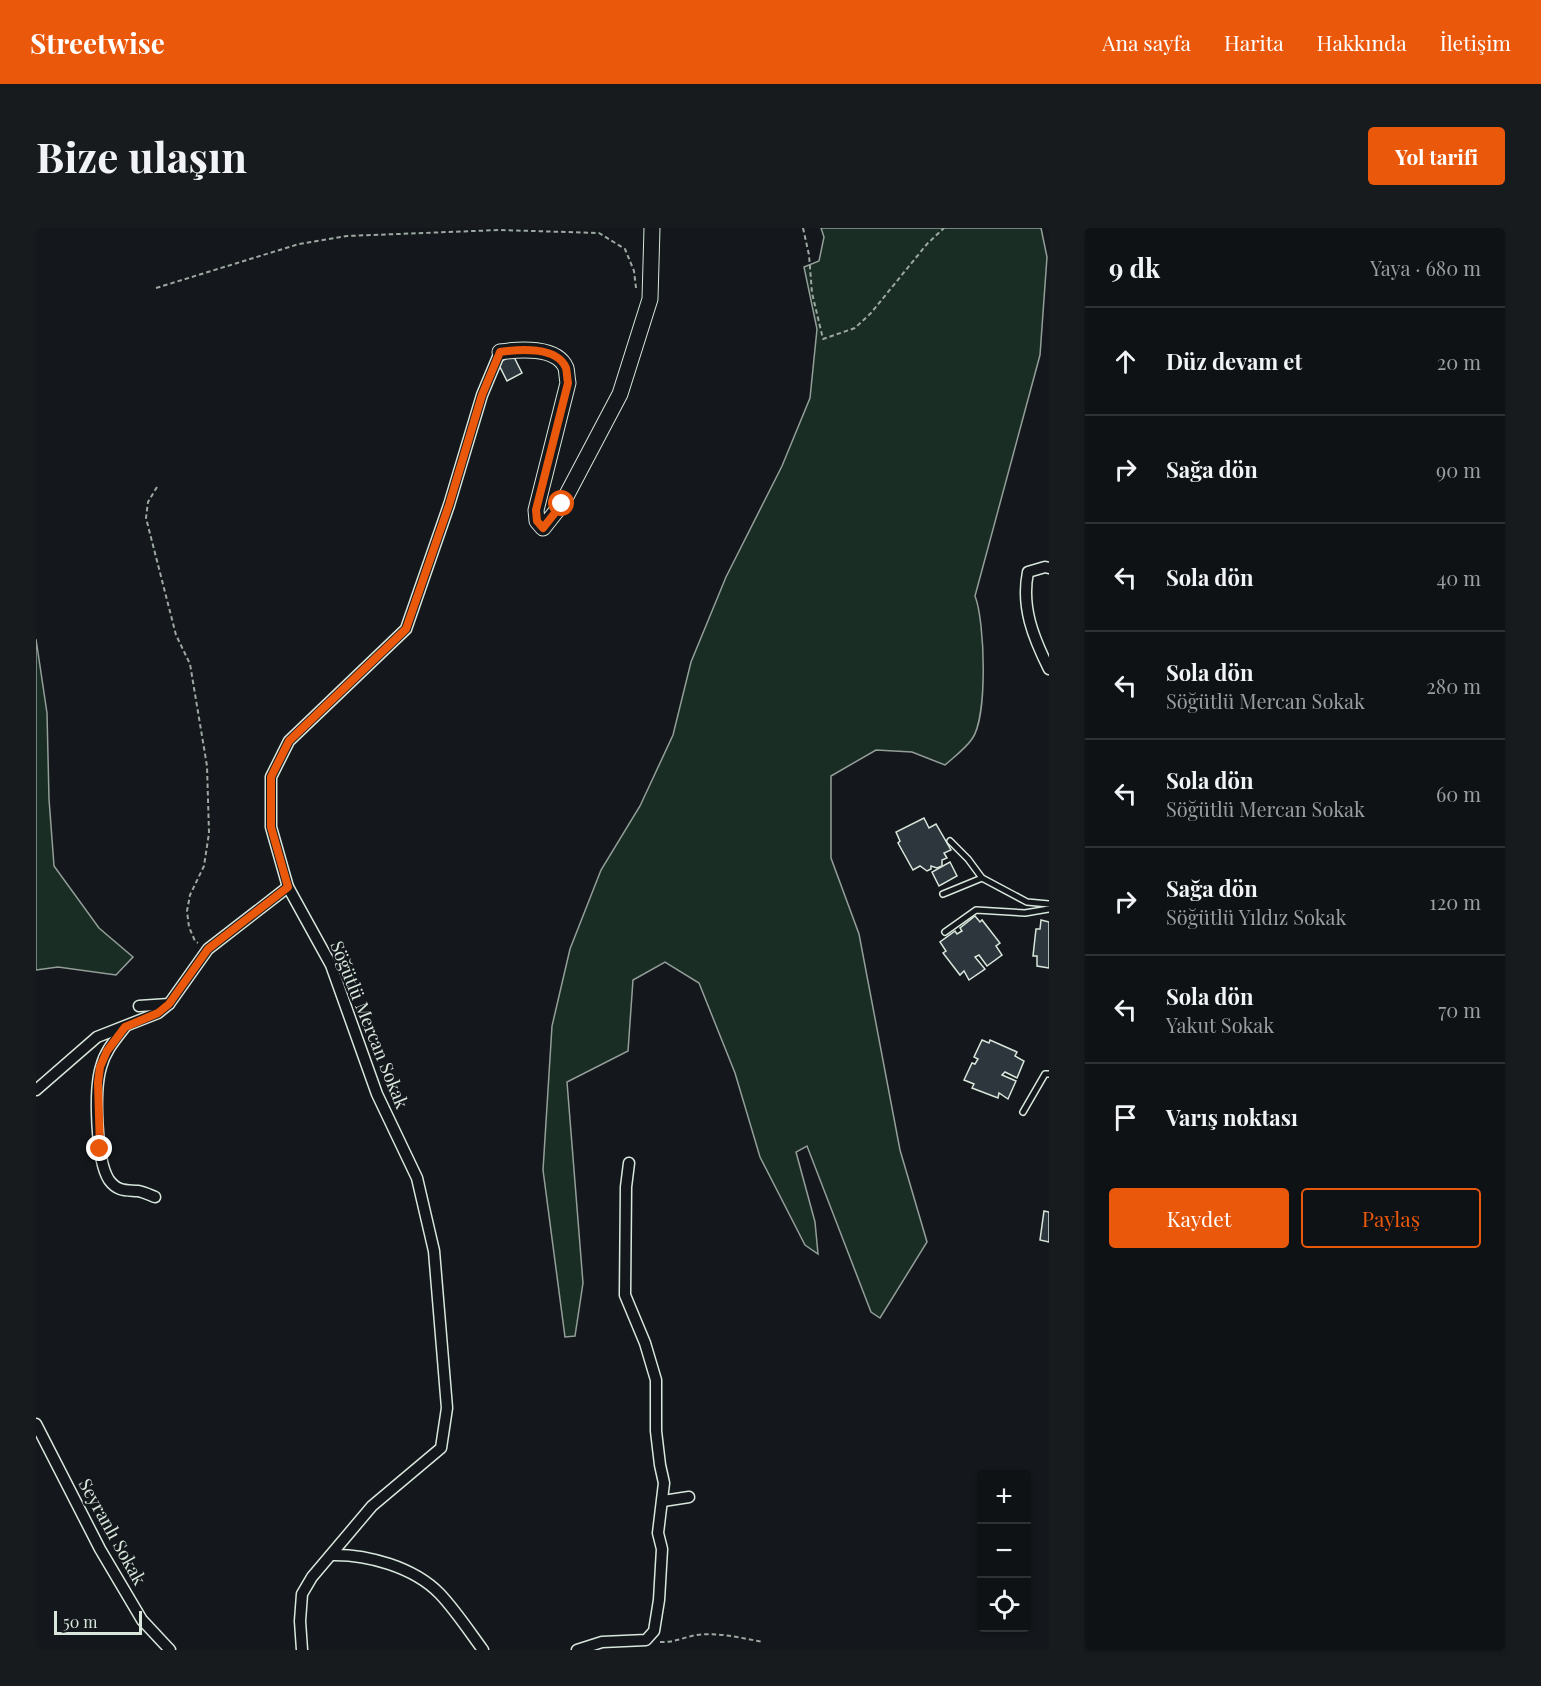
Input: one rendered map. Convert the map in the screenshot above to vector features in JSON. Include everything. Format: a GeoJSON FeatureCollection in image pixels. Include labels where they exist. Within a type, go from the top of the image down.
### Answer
{"type":"FeatureCollection","features":[{"type":"Feature","properties":{"kind":"street"},"geometry":{"type":"LineString","coordinates":[[500,352],[519,348],[537,350],[558,358],[566,368],[568,383],[536,510],[537,521],[543,528],[562,504],[620,394],[650,299],[652,228]]}},
{"type":"Feature","properties":{"kind":"street","name":"Söğütlü Mercan Sokak"},"geometry":{"type":"LineString","coordinates":[[302,1650],[300,1621],[302,1594],[312,1577],[372,1506],[441,1448],[447,1408],[434,1251],[417,1178],[377,1094],[331,965],[288,887],[271,827],[271,777],[289,741],[406,629],[449,505],[482,395],[500,352]]}},
{"type":"Feature","properties":{"kind":"street"},"geometry":{"type":"LineString","coordinates":[[1049,568],[1028,572],[1025,590],[1027,615],[1049,669]]}},
{"type":"Feature","properties":{"kind":"street"},"geometry":{"type":"LineString","coordinates":[[36,1090],[97,1037],[158,1013],[169,1004],[208,949],[288,887]]}},
{"type":"Feature","properties":{"kind":"street"},"geometry":{"type":"LineString","coordinates":[[139,1006],[169,1004]]}},
{"type":"Feature","properties":{"kind":"street"},"geometry":{"type":"LineString","coordinates":[[125,1027],[107,1051],[100,1067],[97,1100],[100,1149],[110,1181],[123,1191],[139,1191],[155,1197]]}},
{"type":"Feature","properties":{"kind":"street"},"geometry":{"type":"LineString","coordinates":[[577,1650],[602,1641],[646,1640],[654,1631],[661,1582],[662,1549],[658,1533],[664,1483],[656,1431],[656,1380],[645,1343],[625,1295],[626,1187],[629,1163]]}},
{"type":"Feature","properties":{"kind":"street","name":"Seyranlı Sokak"},"geometry":{"type":"LineString","coordinates":[[36,1424],[100,1549],[142,1620],[170,1650]]}},
{"type":"Feature","properties":{"kind":"street"},"geometry":{"type":"LineString","coordinates":[[663,1501],[689,1497]]}},
{"type":"Feature","properties":{"kind":"street"},"geometry":{"type":"LineString","coordinates":[[331,1555],[347,1554],[373,1560],[397,1567],[419,1579],[439,1593],[483,1650]]}},
{"type":"Feature","properties":{"kind":"lane"},"geometry":{"type":"LineString","coordinates":[[950,841],[968,859],[982,878],[1027,902],[1049,904]]}},
{"type":"Feature","properties":{"kind":"lane"},"geometry":{"type":"LineString","coordinates":[[942,894],[982,878]]}},
{"type":"Feature","properties":{"kind":"lane"},"geometry":{"type":"LineString","coordinates":[[945,932],[976,910],[1025,913],[1049,909]]}},
{"type":"Feature","properties":{"kind":"lane"},"geometry":{"type":"LineString","coordinates":[[1023,1112],[1045,1074],[1049,1074]]}},
{"type":"Feature","properties":{"kind":"path"},"geometry":{"type":"LineString","coordinates":[[803,228],[809,255],[812,293],[823,339],[855,328],[871,313],[927,244],[944,228]]}},
{"type":"Feature","properties":{"kind":"path"},"geometry":{"type":"LineString","coordinates":[[156,288],[299,244],[338,237],[500,230],[599,233],[625,249],[634,271],[636,291]]}},
{"type":"Feature","properties":{"kind":"path"},"geometry":{"type":"LineString","coordinates":[[157,487],[148,502],[146,518],[176,635],[190,664],[207,766],[209,833],[204,866],[190,895],[187,910],[189,927],[195,941],[208,949]]}},
{"type":"Feature","properties":{"kind":"path"},"geometry":{"type":"LineString","coordinates":[[650,1636],[659,1642],[670,1642],[698,1635],[729,1636],[763,1642]]}},
{"type":"Feature","properties":{"kind":"green space"},"geometry":{"type":"Polygon","coordinates":[[[821,228],[1041,228],[1047,257],[1040,355],[975,596],[983,646],[983,691],[977,728],[969,743],[945,765],[912,752],[876,750],[831,776],[831,858],[859,934],[900,1150],[927,1242],[880,1318],[871,1312],[807,1146],[796,1152],[815,1222],[818,1254],[805,1245],[760,1157],[735,1073],[699,983],[665,962],[633,980],[628,1051],[567,1082],[583,1283],[575,1336],[565,1337],[543,1170],[552,1026],[570,949],[601,870],[640,806],[673,735],[691,662],[726,577],[782,466],[810,398],[817,329],[804,267],[819,261],[824,237],[821,228]]]}},
{"type":"Feature","properties":{"kind":"green space"},"geometry":{"type":"Polygon","coordinates":[[[36,639],[47,713],[49,799],[54,866],[99,928],[133,957],[116,975],[58,967],[36,970],[36,639]]]}},
{"type":"Feature","properties":{"kind":"building"},"geometry":{"type":"Polygon","coordinates":[[[513,355],[522,373],[507,381],[498,363],[513,355]]]}},
{"type":"Feature","properties":{"kind":"building"},"geometry":{"type":"Polygon","coordinates":[[[924,818],[929,828],[936,824],[951,850],[944,853],[947,858],[942,860],[942,866],[937,868],[931,866],[931,869],[927,871],[920,866],[913,870],[898,843],[900,841],[896,832],[924,818]]]}},
{"type":"Feature","properties":{"kind":"building"},"geometry":{"type":"Polygon","coordinates":[[[950,862],[957,876],[939,886],[932,872],[950,862]]]}},
{"type":"Feature","properties":{"kind":"building"},"geometry":{"type":"Polygon","coordinates":[[[975,916],[980,922],[982,920],[1000,943],[996,946],[1002,955],[987,966],[979,955],[975,957],[985,969],[969,980],[964,971],[960,975],[943,953],[946,951],[940,942],[955,931],[957,934],[962,931],[960,928],[975,916]]]}},
{"type":"Feature","properties":{"kind":"building"},"geometry":{"type":"Polygon","coordinates":[[[1041,920],[1049,922],[1049,968],[1037,966],[1037,956],[1033,956],[1036,929],[1040,929],[1041,920]]]}},
{"type":"Feature","properties":{"kind":"building"},"geometry":{"type":"Polygon","coordinates":[[[982,1040],[989,1043],[990,1040],[1017,1052],[1015,1056],[1024,1061],[1017,1078],[1005,1072],[1002,1075],[1016,1081],[1008,1099],[999,1093],[998,1098],[972,1088],[974,1084],[964,1080],[972,1063],[975,1064],[978,1059],[974,1057],[982,1040]]]}},
{"type":"Feature","properties":{"kind":"building"},"geometry":{"type":"Polygon","coordinates":[[[1044,1211],[1049,1212],[1049,1242],[1040,1240],[1044,1211]]]}},
{"type":"Feature","properties":{"kind":"route"},"geometry":{"type":"LineString","coordinates":[[100,1149],[98,1083],[100,1067],[107,1051],[125,1027],[158,1013],[169,1004],[208,949],[288,887],[271,827],[271,777],[289,741],[406,629],[449,505],[482,395],[500,352],[519,348],[537,350],[558,358],[566,368],[568,383],[536,510],[537,521],[543,528],[562,504]]}}]}
